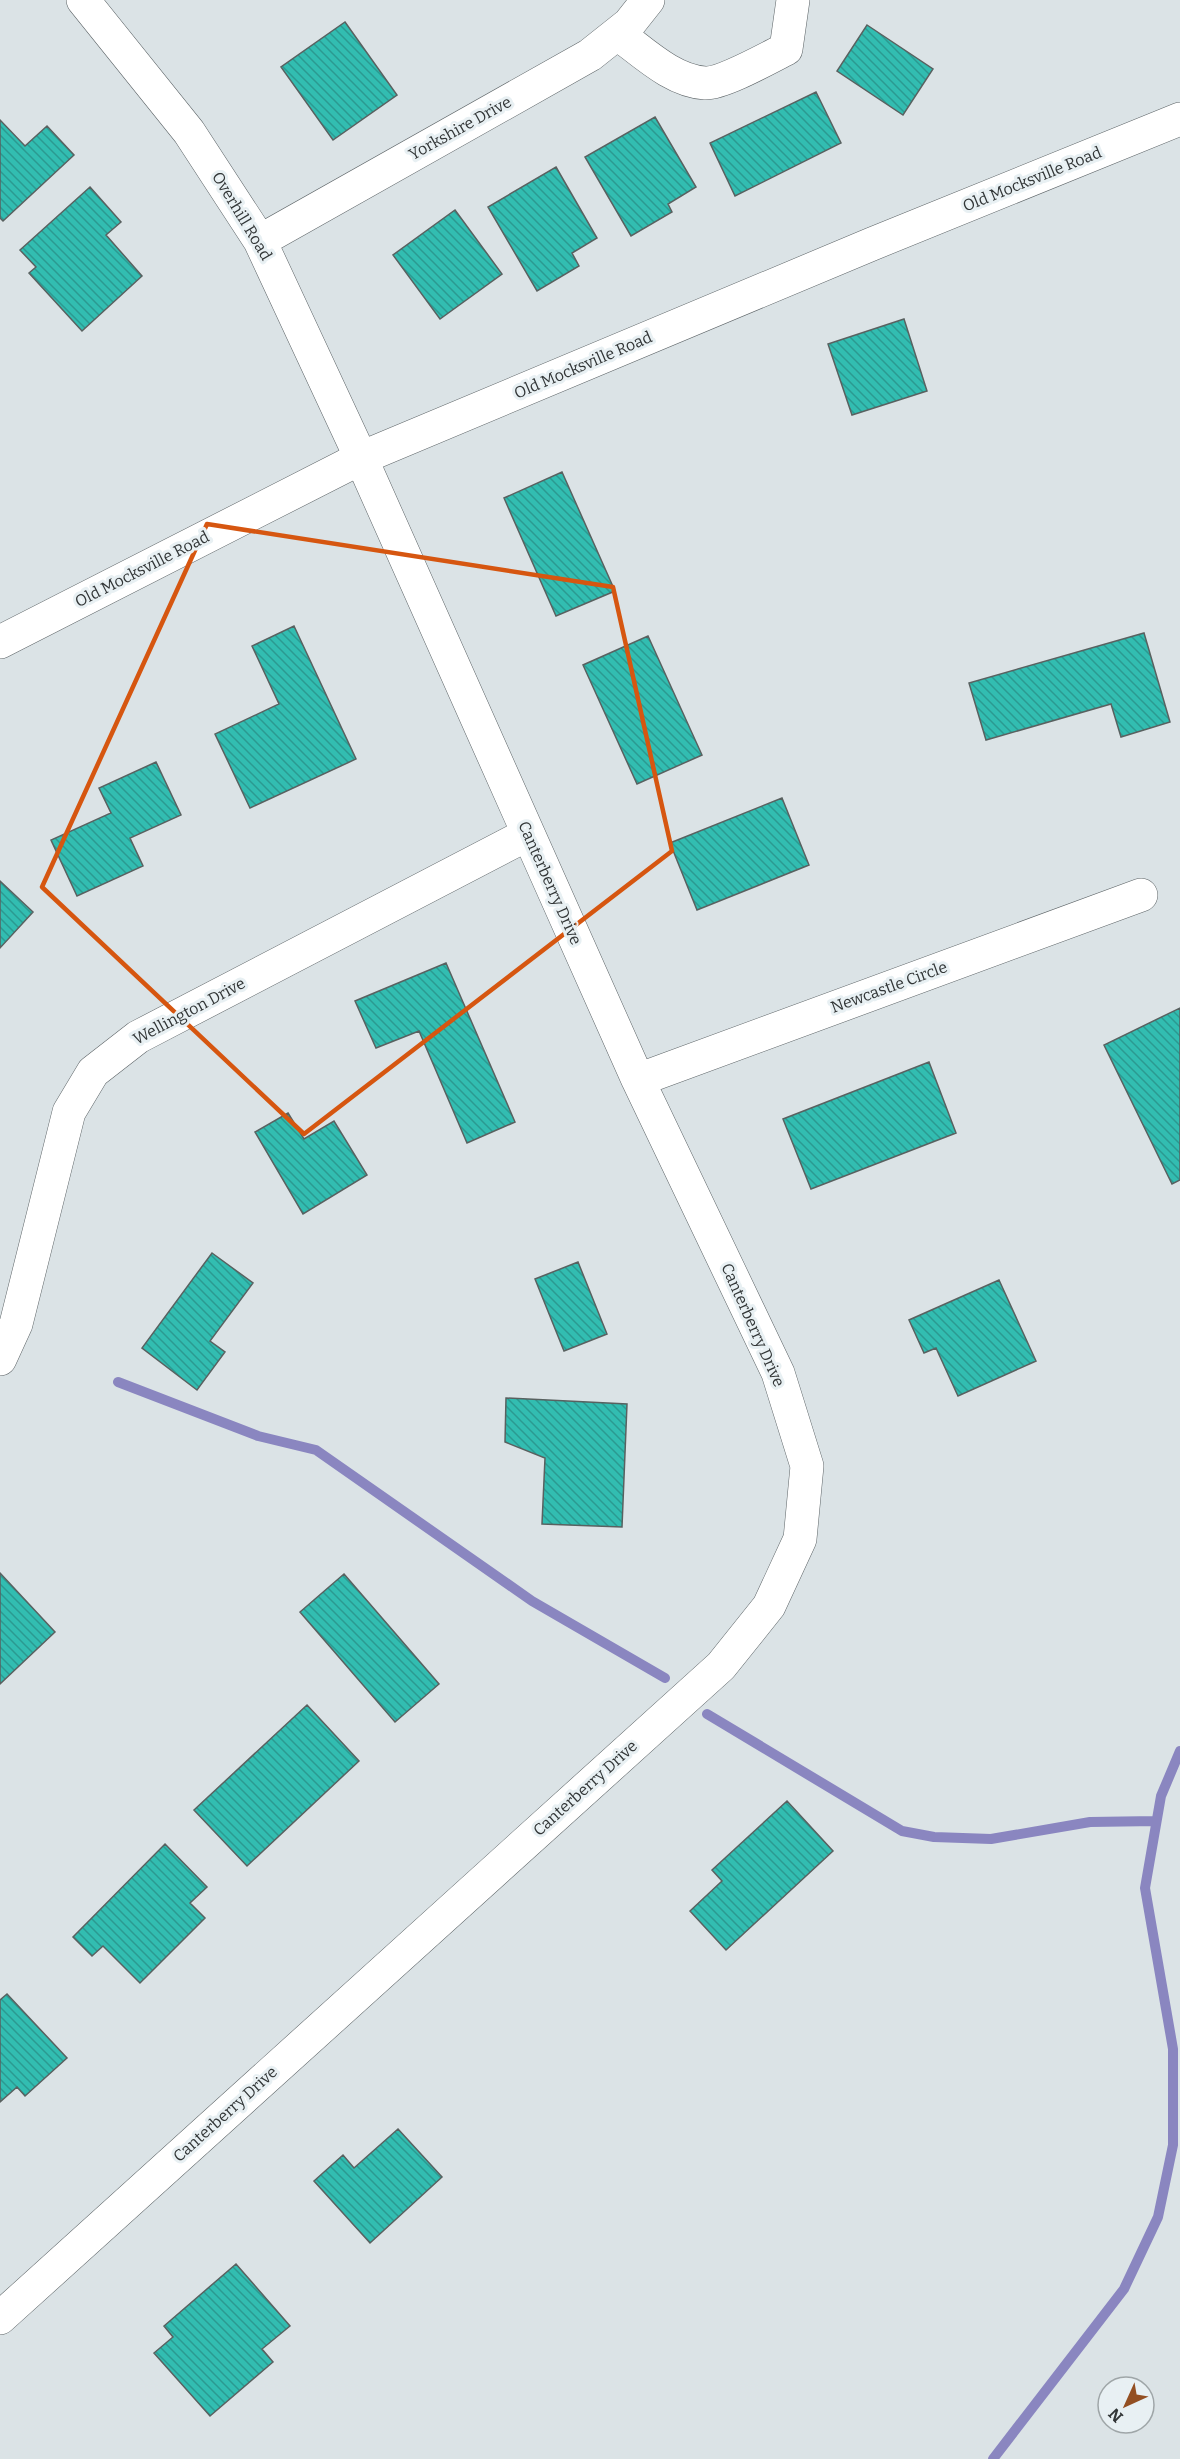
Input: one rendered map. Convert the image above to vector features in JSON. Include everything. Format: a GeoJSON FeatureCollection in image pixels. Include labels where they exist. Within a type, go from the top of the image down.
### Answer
{"type":"FeatureCollection","features":[{"type":"Feature","properties":{"kind":"street","name":"Overhill Road"},"geometry":{"type":"LineString","coordinates":[[82,0],[189,132],[260,241],[361,458]]}},
{"type":"Feature","properties":{"kind":"street","name":"Yorkshire Drive"},"geometry":{"type":"LineString","coordinates":[[260,241],[590,55],[629,24],[648,0]]}},
{"type":"Feature","properties":{"kind":"street"},"geometry":{"type":"LineString","coordinates":[[618,34],[674,74],[707,83],[747,69],[786,49],[793,0]]}},
{"type":"Feature","properties":{"kind":"street","name":"Old Mocksville Road"},"geometry":{"type":"LineString","coordinates":[[0,642],[361,458],[872,244],[1180,119]]}},
{"type":"Feature","properties":{"kind":"street","name":"Canterberry Drive"},"geometry":{"type":"LineString","coordinates":[[0,2318],[721,1666],[769,1605],[800,1539],[807,1466],[778,1373],[638,1080],[361,458]]}},
{"type":"Feature","properties":{"kind":"street","name":"Wellington Drive"},"geometry":{"type":"LineString","coordinates":[[0,1359],[16,1324],[69,1112],[93,1072],[138,1037],[528,834]]}},
{"type":"Feature","properties":{"kind":"street","name":"Newcastle Circle"},"geometry":{"type":"LineString","coordinates":[[638,1080],[1141,895]]}},
{"type":"Feature","properties":{"kind":"highlighted area"},"geometry":{"type":"Polygon","coordinates":[[[207,524],[613,587],[672,851],[304,1134],[42,887],[207,524]]]}},
{"type":"Feature","properties":{"kind":"building"},"geometry":{"type":"Polygon","coordinates":[[[345,22],[397,95],[333,140],[281,67],[345,22]]]}},
{"type":"Feature","properties":{"kind":"building"},"geometry":{"type":"Polygon","coordinates":[[[867,25],[933,69],[903,115],[837,71],[867,25]]]}},
{"type":"Feature","properties":{"kind":"building"},"geometry":{"type":"Polygon","coordinates":[[[816,92],[841,143],[735,196],[710,143],[816,92]]]}},
{"type":"Feature","properties":{"kind":"building"},"geometry":{"type":"Polygon","coordinates":[[[655,117],[696,187],[668,204],[672,212],[631,236],[585,157],[655,117]]]}},
{"type":"Feature","properties":{"kind":"building"},"geometry":{"type":"Polygon","coordinates":[[[0,120],[25,146],[47,126],[74,155],[3,221],[0,218],[0,120]]]}},
{"type":"Feature","properties":{"kind":"building"},"geometry":{"type":"Polygon","coordinates":[[[556,167],[597,238],[572,253],[579,266],[537,291],[488,207],[556,167]]]}},
{"type":"Feature","properties":{"kind":"building"},"geometry":{"type":"Polygon","coordinates":[[[90,187],[121,222],[106,235],[142,276],[82,331],[29,273],[36,267],[20,250],[90,187]]]}},
{"type":"Feature","properties":{"kind":"building"},"geometry":{"type":"Polygon","coordinates":[[[455,210],[502,274],[440,319],[393,255],[455,210]]]}},
{"type":"Feature","properties":{"kind":"building"},"geometry":{"type":"Polygon","coordinates":[[[904,319],[927,391],[852,415],[828,344],[904,319]]]}},
{"type":"Feature","properties":{"kind":"building"},"geometry":{"type":"Polygon","coordinates":[[[562,472],[615,591],[556,616],[504,498],[562,472]]]}},
{"type":"Feature","properties":{"kind":"building"},"geometry":{"type":"Polygon","coordinates":[[[294,626],[356,759],[250,808],[215,734],[279,704],[252,646],[294,626]]]}},
{"type":"Feature","properties":{"kind":"building"},"geometry":{"type":"Polygon","coordinates":[[[1144,633],[1170,722],[1121,737],[1111,704],[986,740],[969,683],[1144,633]]]}},
{"type":"Feature","properties":{"kind":"building"},"geometry":{"type":"Polygon","coordinates":[[[648,636],[702,755],[637,784],[583,665],[648,636]]]}},
{"type":"Feature","properties":{"kind":"building"},"geometry":{"type":"Polygon","coordinates":[[[156,762],[181,815],[130,838],[143,866],[77,896],[51,840],[111,813],[99,788],[156,762]]]}},
{"type":"Feature","properties":{"kind":"building"},"geometry":{"type":"Polygon","coordinates":[[[782,798],[809,865],[697,910],[670,843],[782,798]]]}},
{"type":"Feature","properties":{"kind":"building"},"geometry":{"type":"Polygon","coordinates":[[[0,881],[33,912],[0,948],[0,881]]]}},
{"type":"Feature","properties":{"kind":"building"},"geometry":{"type":"Polygon","coordinates":[[[446,963],[515,1122],[467,1143],[419,1031],[376,1048],[355,1001],[446,963]]]}},
{"type":"Feature","properties":{"kind":"building"},"geometry":{"type":"Polygon","coordinates":[[[1180,1008],[1180,1180],[1172,1184],[1104,1045],[1180,1008]]]}},
{"type":"Feature","properties":{"kind":"building"},"geometry":{"type":"Polygon","coordinates":[[[929,1062],[956,1133],[811,1189],[783,1119],[929,1062]]]}},
{"type":"Feature","properties":{"kind":"building"},"geometry":{"type":"Polygon","coordinates":[[[288,1113],[304,1139],[334,1121],[367,1175],[303,1214],[255,1132],[288,1113]]]}},
{"type":"Feature","properties":{"kind":"building"},"geometry":{"type":"Polygon","coordinates":[[[212,1253],[253,1283],[210,1341],[225,1352],[197,1390],[142,1348],[212,1253]]]}},
{"type":"Feature","properties":{"kind":"building"},"geometry":{"type":"Polygon","coordinates":[[[578,1262],[607,1334],[564,1351],[535,1279],[578,1262]]]}},
{"type":"Feature","properties":{"kind":"building"},"geometry":{"type":"Polygon","coordinates":[[[999,1280],[1036,1361],[958,1396],[936,1348],[924,1353],[909,1320],[999,1280]]]}},
{"type":"Feature","properties":{"kind":"building"},"geometry":{"type":"Polygon","coordinates":[[[506,1398],[627,1404],[622,1527],[542,1524],[545,1458],[505,1442],[506,1398]]]}},
{"type":"Feature","properties":{"kind":"building"},"geometry":{"type":"Polygon","coordinates":[[[0,1573],[55,1632],[0,1684],[0,1573]]]}},
{"type":"Feature","properties":{"kind":"building"},"geometry":{"type":"Polygon","coordinates":[[[344,1574],[439,1684],[395,1722],[300,1612],[344,1574]]]}},
{"type":"Feature","properties":{"kind":"building"},"geometry":{"type":"Polygon","coordinates":[[[307,1705],[359,1761],[247,1866],[194,1810],[307,1705]]]}},
{"type":"Feature","properties":{"kind":"building"},"geometry":{"type":"Polygon","coordinates":[[[787,1801],[833,1851],[726,1950],[690,1911],[722,1881],[712,1870],[787,1801]]]}},
{"type":"Feature","properties":{"kind":"building"},"geometry":{"type":"Polygon","coordinates":[[[165,1844],[207,1887],[190,1903],[205,1918],[140,1983],[103,1946],[92,1956],[73,1937],[165,1844]]]}},
{"type":"Feature","properties":{"kind":"building"},"geometry":{"type":"Polygon","coordinates":[[[7,1994],[67,2058],[25,2096],[17,2087],[0,2102],[0,2000],[7,1994]]]}},
{"type":"Feature","properties":{"kind":"building"},"geometry":{"type":"Polygon","coordinates":[[[398,2129],[442,2177],[370,2243],[314,2181],[343,2155],[354,2168],[398,2129]]]}},
{"type":"Feature","properties":{"kind":"building"},"geometry":{"type":"Polygon","coordinates":[[[236,2264],[290,2326],[262,2349],[273,2362],[210,2416],[154,2353],[173,2337],[164,2326],[236,2264]]]}},
{"type":"Feature","properties":{"kind":"waterway"},"geometry":{"type":"LineString","coordinates":[[118,1382],[258,1436],[316,1450],[532,1601],[665,1678]]}},
{"type":"Feature","properties":{"kind":"waterway"},"geometry":{"type":"LineString","coordinates":[[707,1714],[902,1831],[934,1837],[991,1839],[1090,1822],[1156,1821]]}},
{"type":"Feature","properties":{"kind":"waterway"},"geometry":{"type":"LineString","coordinates":[[993,2459],[1124,2289],[1158,2217],[1173,2145],[1173,2049],[1145,1888],[1161,1796],[1180,1751]]}}]}
